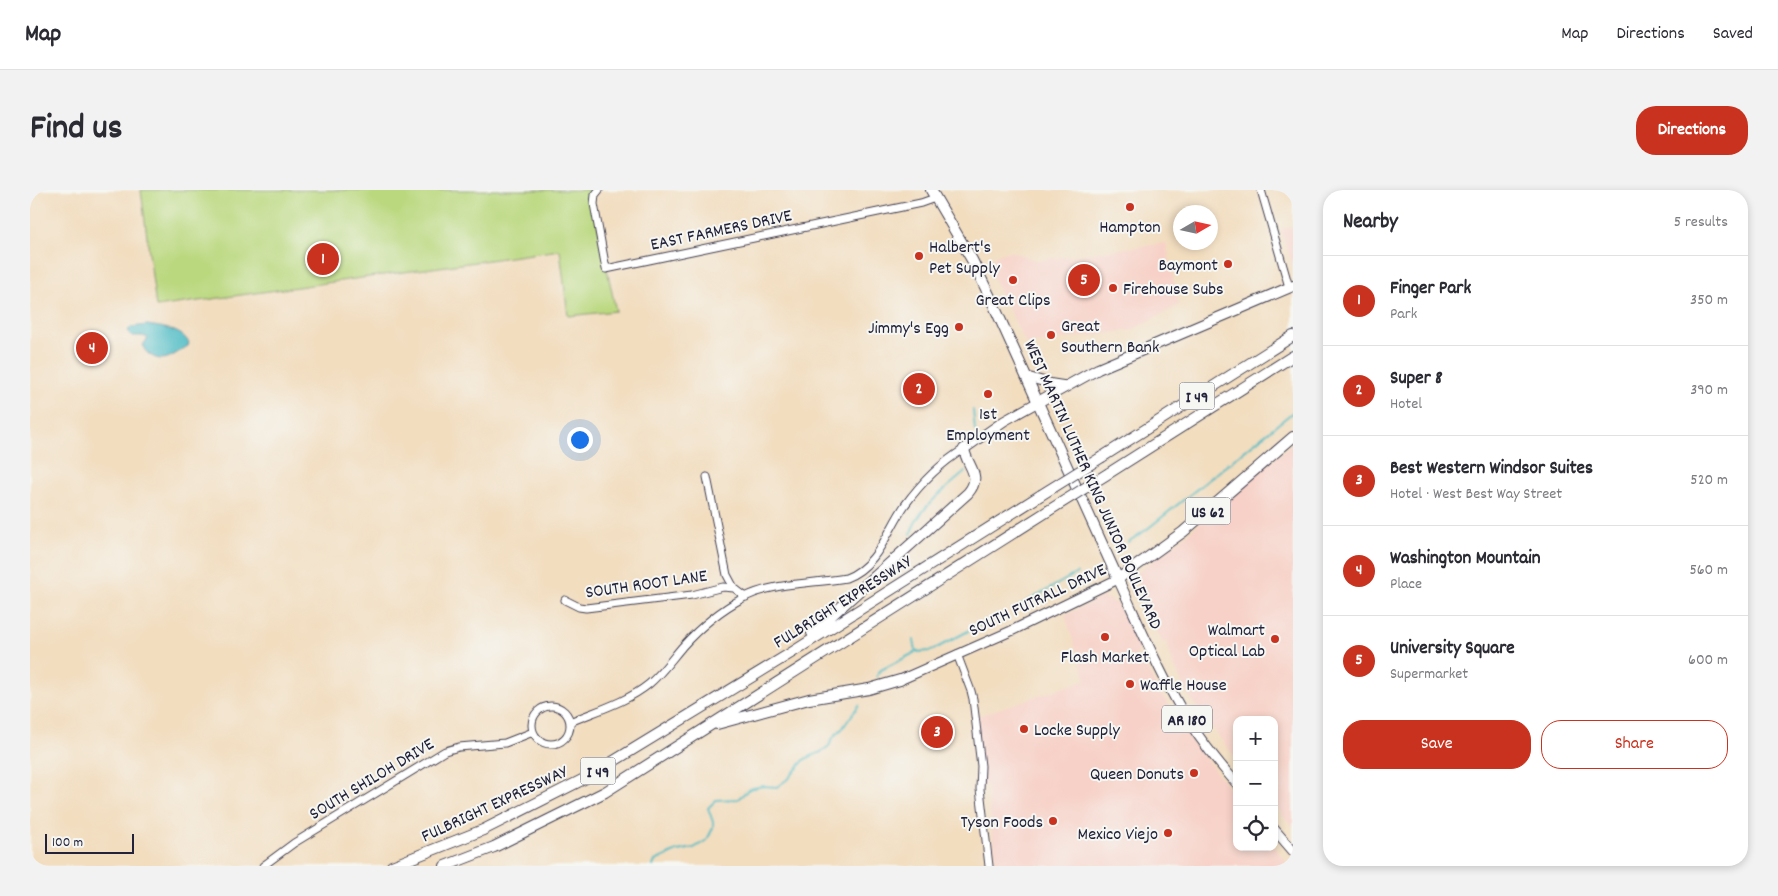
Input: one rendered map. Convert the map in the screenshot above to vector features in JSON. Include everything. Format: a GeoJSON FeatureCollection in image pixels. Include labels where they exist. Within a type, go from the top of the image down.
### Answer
{"type":"FeatureCollection","features":[{"type":"Feature","properties":{"kind":"highway","name":"WEST MARTIN LUTHER KING JUNIOR BOULEVARD"},"geometry":{"type":"LineString","coordinates":[[933,194],[972,260],[1118,579]]}},
{"type":"Feature","properties":{"kind":"highway"},"geometry":{"type":"LineString","coordinates":[[1038,402],[1119,360],[1291,287]]}},
{"type":"Feature","properties":{"kind":"highway","name":"FULBRIGHT EXPRESSWAY"},"geometry":{"type":"LineString","coordinates":[[392,866],[483,830],[586,778],[791,653],[1293,336]]}},
{"type":"Feature","properties":{"kind":"highway","name":"FULBRIGHT EXPRESSWAY"},"geometry":{"type":"LineString","coordinates":[[445,866],[494,847],[605,792],[1293,356]]}},
{"type":"Feature","properties":{"kind":"highway","name":"SOUTH FUTRALL DRIVE"},"geometry":{"type":"LineString","coordinates":[[1118,579],[1183,532],[1293,437]]}},
{"type":"Feature","properties":{"kind":"highway"},"geometry":{"type":"LineString","coordinates":[[791,653],[968,493],[974,484],[974,475],[966,460],[964,449]]}},
{"type":"Feature","properties":{"kind":"highway"},"geometry":{"type":"LineString","coordinates":[[706,727],[809,699],[869,689],[900,680]]}},
{"type":"Feature","properties":{"kind":"main road"},"geometry":{"type":"LineString","coordinates":[[1027,377],[1066,386]]}},
{"type":"Feature","properties":{"kind":"main road"},"geometry":{"type":"LineString","coordinates":[[964,449],[1004,421],[1038,402]]}},
{"type":"Feature","properties":{"kind":"main road","name":"SOUTH FUTRALL DRIVE"},"geometry":{"type":"LineString","coordinates":[[900,680],[1011,631],[1118,579]]}},
{"type":"Feature","properties":{"kind":"main road","name":"WEST MARTIN LUTHER KING JUNIOR BOULEVARD"},"geometry":{"type":"LineString","coordinates":[[1118,579],[1164,679],[1180,708],[1198,735],[1233,779]]}},
{"type":"Feature","properties":{"kind":"main road"},"geometry":{"type":"LineString","coordinates":[[1278,834],[1293,851]]}},
{"type":"Feature","properties":{"kind":"street","name":"EAST FARMERS DRIVE"},"geometry":{"type":"LineString","coordinates":[[599,190],[595,195],[594,204],[606,268],[922,203],[933,194]]}},
{"type":"Feature","properties":{"kind":"street"},"geometry":{"type":"LineString","coordinates":[[1261,190],[1291,287]]}},
{"type":"Feature","properties":{"kind":"street"},"geometry":{"type":"LineString","coordinates":[[570,722],[627,698],[648,685],[696,634],[723,611],[746,597],[767,589],[846,578],[864,569],[872,560],[917,490],[938,468],[964,449]]}},
{"type":"Feature","properties":{"kind":"street"},"geometry":{"type":"LineString","coordinates":[[707,477],[727,575],[734,588],[746,597]]}},
{"type":"Feature","properties":{"kind":"street","name":"SOUTH ROOT LANE"},"geometry":{"type":"LineString","coordinates":[[564,600],[586,608],[692,595],[723,587],[734,588]]}},
{"type":"Feature","properties":{"kind":"street"},"geometry":{"type":"LineString","coordinates":[[957,654],[972,691],[981,766],[980,789],[989,866]]}},
{"type":"Feature","properties":{"kind":"street"},"geometry":{"type":"LineString","coordinates":[[547,706],[560,708],[565,712],[570,722],[570,730],[567,736],[558,743],[546,744],[536,737],[533,732],[533,719],[541,709],[547,706]]}},
{"type":"Feature","properties":{"kind":"street","name":"SOUTH SHILOH DRIVE"},"geometry":{"type":"LineString","coordinates":[[263,866],[294,842],[445,751],[459,747],[505,743],[533,732]]}},
{"type":"Feature","properties":{"kind":"shaded area"},"geometry":{"type":"Polygon","coordinates":[[[1293,227],[1293,266],[1280,229],[1293,227]]]}},
{"type":"Feature","properties":{"kind":"shaded area"},"geometry":{"type":"Polygon","coordinates":[[[1166,243],[1179,305],[1132,330],[1026,344],[986,264],[996,255],[1007,252],[1014,252],[1034,260],[1041,260],[1166,243]]]}},
{"type":"Feature","properties":{"kind":"shaded area"},"geometry":{"type":"Polygon","coordinates":[[[1293,443],[1293,827],[1278,810],[1278,716],[1233,716],[1233,755],[1183,686],[1167,642],[1162,642],[1139,586],[1137,573],[1185,536],[1293,443]]]}},
{"type":"Feature","properties":{"kind":"shaded area"},"geometry":{"type":"Polygon","coordinates":[[[1102,597],[1117,603],[1140,649],[1136,655],[1137,658],[1143,660],[1155,684],[1193,743],[1233,793],[1233,851],[1277,851],[1290,866],[1096,866],[1095,863],[1084,866],[996,866],[987,785],[980,784],[975,717],[1086,680],[1065,615],[1102,597]]]}},
{"type":"Feature","properties":{"kind":"green space"},"geometry":{"type":"Polygon","coordinates":[[[141,190],[590,190],[616,311],[568,316],[560,250],[156,307],[141,190]]]}},
{"type":"Feature","properties":{"kind":"water"},"geometry":{"type":"Polygon","coordinates":[[[147,325],[176,332],[186,338],[189,343],[188,346],[165,359],[155,358],[145,351],[143,345],[148,338],[132,336],[128,331],[131,327],[147,325]]]}},
{"type":"Feature","properties":{"kind":"waterway"},"geometry":{"type":"LineString","coordinates":[[973,410],[975,431]]}},
{"type":"Feature","properties":{"kind":"waterway"},"geometry":{"type":"LineString","coordinates":[[1128,542],[1146,530],[1293,412]]}},
{"type":"Feature","properties":{"kind":"waterway"},"geometry":{"type":"LineString","coordinates":[[911,534],[919,516],[941,492],[965,472]]}},
{"type":"Feature","properties":{"kind":"waterway"},"geometry":{"type":"LineString","coordinates":[[1019,606],[1077,573]]}},
{"type":"Feature","properties":{"kind":"waterway"},"geometry":{"type":"LineString","coordinates":[[877,677],[881,670],[916,652],[931,651],[987,621]]}},
{"type":"Feature","properties":{"kind":"waterway"},"geometry":{"type":"LineString","coordinates":[[914,640],[916,652]]}},
{"type":"Feature","properties":{"kind":"waterway"},"geometry":{"type":"LineString","coordinates":[[653,866],[655,861],[677,851],[694,848],[707,840],[713,828],[708,808],[716,800],[738,799],[749,789],[763,786],[777,787],[789,778],[805,759],[829,746],[834,736],[842,729],[859,705]]}},
{"type":"Feature","properties":{"kind":"place","name":"Hampton"},"geometry":{"type":"Point","coordinates":[1130,207]}},
{"type":"Feature","properties":{"kind":"place","name":"Halbert's Pet Supply"},"geometry":{"type":"Point","coordinates":[919,256]}},
{"type":"Feature","properties":{"kind":"place","name":"Finger Park"},"geometry":{"type":"Point","coordinates":[323,259]}},
{"type":"Feature","properties":{"kind":"place","name":"Baymont"},"geometry":{"type":"Point","coordinates":[1228,264]}},
{"type":"Feature","properties":{"kind":"place","name":"Great Clips"},"geometry":{"type":"Point","coordinates":[1013,280]}},
{"type":"Feature","properties":{"kind":"place","name":"University Square"},"geometry":{"type":"Point","coordinates":[1084,280]}},
{"type":"Feature","properties":{"kind":"place","name":"Firehouse Subs"},"geometry":{"type":"Point","coordinates":[1113,288]}},
{"type":"Feature","properties":{"kind":"place","name":"Jimmy's Egg"},"geometry":{"type":"Point","coordinates":[959,327]}},
{"type":"Feature","properties":{"kind":"place","name":"Great Southern Bank"},"geometry":{"type":"Point","coordinates":[1051,335]}},
{"type":"Feature","properties":{"kind":"place","name":"Washington Mountain"},"geometry":{"type":"Point","coordinates":[92,348]}},
{"type":"Feature","properties":{"kind":"place","name":"Super 8"},"geometry":{"type":"Point","coordinates":[919,389]}},
{"type":"Feature","properties":{"kind":"place","name":"1st Employment"},"geometry":{"type":"Point","coordinates":[988,394]}},
{"type":"Feature","properties":{"kind":"place","name":"Flash Market"},"geometry":{"type":"Point","coordinates":[1105,637]}},
{"type":"Feature","properties":{"kind":"place","name":"Walmart Optical Lab"},"geometry":{"type":"Point","coordinates":[1275,639]}},
{"type":"Feature","properties":{"kind":"place","name":"Waffle House"},"geometry":{"type":"Point","coordinates":[1130,684]}},
{"type":"Feature","properties":{"kind":"place","name":"Locke Supply"},"geometry":{"type":"Point","coordinates":[1024,729]}},
{"type":"Feature","properties":{"kind":"place","name":"Best Western Windsor Suites"},"geometry":{"type":"Point","coordinates":[937,732]}},
{"type":"Feature","properties":{"kind":"place","name":"Queen Donuts"},"geometry":{"type":"Point","coordinates":[1194,773]}},
{"type":"Feature","properties":{"kind":"place","name":"Tyson Foods"},"geometry":{"type":"Point","coordinates":[1053,821]}},
{"type":"Feature","properties":{"kind":"place","name":"Mexico Viejo"},"geometry":{"type":"Point","coordinates":[1168,833]}}]}
